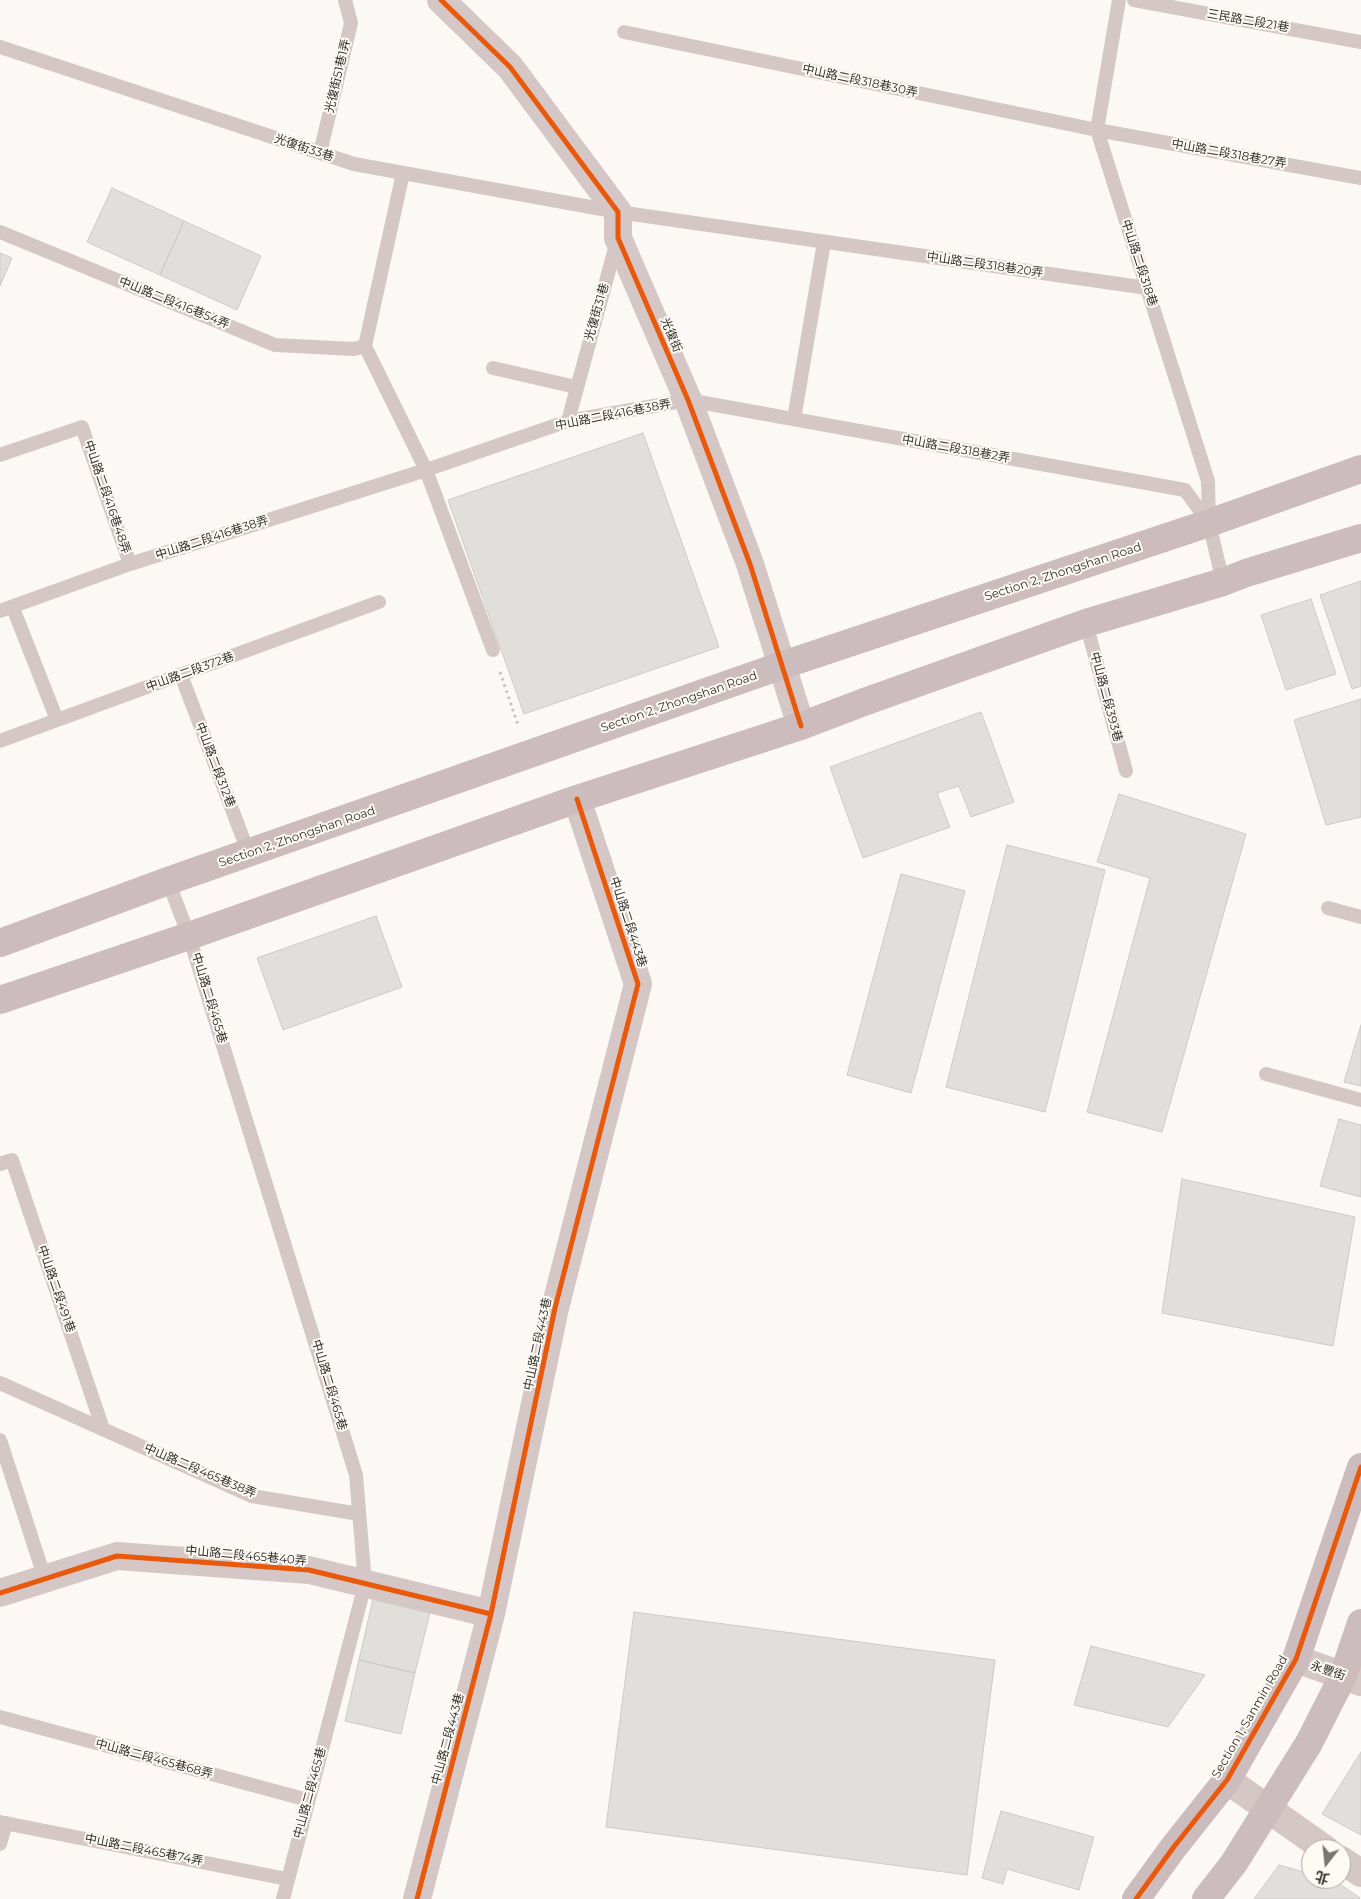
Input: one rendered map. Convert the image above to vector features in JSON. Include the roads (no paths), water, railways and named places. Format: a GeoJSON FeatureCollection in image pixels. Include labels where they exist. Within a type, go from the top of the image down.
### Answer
{"type":"FeatureCollection","features":[{"type":"Feature","properties":{"kind":"main road","name":"Section 2, Zhongshan Road"},"geometry":{"type":"LineString","coordinates":[[0,943],[168,881],[782,665],[1209,523],[1361,469]]}},
{"type":"Feature","properties":{"kind":"main road"},"geometry":{"type":"LineString","coordinates":[[0,1000],[189,936],[577,799],[801,726],[1086,623],[1361,538]]}},
{"type":"Feature","properties":{"kind":"main road","name":"Section 1, Sanmin Road"},"geometry":{"type":"LineString","coordinates":[[1136,1899],[1173,1848],[1227,1780],[1296,1660],[1361,1467]]}},
{"type":"Feature","properties":{"kind":"main road"},"geometry":{"type":"LineString","coordinates":[[1206,1899],[1234,1863],[1309,1743],[1352,1679],[1361,1623]]}},
{"type":"Feature","properties":{"kind":"street","name":"光復街"},"geometry":{"type":"LineString","coordinates":[[441,0],[510,67],[618,225],[688,400],[750,564],[801,726]]}},
{"type":"Feature","properties":{"kind":"street","name":"中山路二段443巷"},"geometry":{"type":"LineString","coordinates":[[417,1899],[491,1614],[555,1308],[638,984],[577,799]]}},
{"type":"Feature","properties":{"kind":"street","name":"中山路二段465巷40弄"},"geometry":{"type":"LineString","coordinates":[[0,1593],[117,1556],[309,1570],[491,1614]]}},
{"type":"Feature","properties":{"kind":"street","name":"永豐街"},"geometry":{"type":"LineString","coordinates":[[1296,1660],[1352,1679]]}},
{"type":"Feature","properties":{"kind":"street"},"geometry":{"type":"LineString","coordinates":[[1227,1780],[1310,1839]]}},
{"type":"Feature","properties":{"kind":"lane","name":"光復街51巷1弄"},"geometry":{"type":"LineString","coordinates":[[320,153],[351,23],[345,0]]}},
{"type":"Feature","properties":{"kind":"lane","name":"中山路二段318巷"},"geometry":{"type":"LineString","coordinates":[[1119,0],[1096,130],[1208,480],[1209,523]]}},
{"type":"Feature","properties":{"kind":"lane","name":"三民路二段21巷"},"geometry":{"type":"LineString","coordinates":[[1134,0],[1361,42]]}},
{"type":"Feature","properties":{"kind":"lane","name":"中山路二段318巷30弄"},"geometry":{"type":"LineString","coordinates":[[624,32],[1096,130]]}},
{"type":"Feature","properties":{"kind":"lane","name":"光復街33巷"},"geometry":{"type":"LineString","coordinates":[[0,47],[354,164],[404,173],[618,225]]}},
{"type":"Feature","properties":{"kind":"lane","name":"中山路二段318巷27弄"},"geometry":{"type":"LineString","coordinates":[[1096,130],[1361,178]]}},
{"type":"Feature","properties":{"kind":"lane"},"geometry":{"type":"LineString","coordinates":[[404,173],[360,348],[426,470],[493,650]]}},
{"type":"Feature","properties":{"kind":"lane","name":"中山路二段318巷20弄"},"geometry":{"type":"LineString","coordinates":[[618,225],[824,242],[1147,288]]}},
{"type":"Feature","properties":{"kind":"lane","name":"光復街31巷"},"geometry":{"type":"LineString","coordinates":[[568,421],[618,225]]}},
{"type":"Feature","properties":{"kind":"lane","name":"中山路二段416巷54弄"},"geometry":{"type":"LineString","coordinates":[[0,232],[275,345],[360,348]]}},
{"type":"Feature","properties":{"kind":"lane"},"geometry":{"type":"LineString","coordinates":[[794,420],[824,242]]}},
{"type":"Feature","properties":{"kind":"lane"},"geometry":{"type":"LineString","coordinates":[[493,368],[576,387]]}},
{"type":"Feature","properties":{"kind":"lane","name":"中山路二段318巷2弄"},"geometry":{"type":"LineString","coordinates":[[688,400],[1185,490],[1209,523]]}},
{"type":"Feature","properties":{"kind":"lane","name":"中山路二段416巷38弄"},"geometry":{"type":"LineString","coordinates":[[6,609],[130,564],[426,470],[568,421],[688,400]]}},
{"type":"Feature","properties":{"kind":"lane","name":"中山路二段416巷48弄"},"geometry":{"type":"LineString","coordinates":[[0,455],[82,427],[130,564]]}},
{"type":"Feature","properties":{"kind":"lane"},"geometry":{"type":"LineString","coordinates":[[1209,523],[1223,582]]}},
{"type":"Feature","properties":{"kind":"lane","name":"中山路二段372巷"},"geometry":{"type":"LineString","coordinates":[[0,741],[380,602]]}},
{"type":"Feature","properties":{"kind":"lane"},"geometry":{"type":"LineString","coordinates":[[6,609],[57,720]]}},
{"type":"Feature","properties":{"kind":"lane","name":"中山路二段393巷"},"geometry":{"type":"LineString","coordinates":[[1086,623],[1126,771]]}},
{"type":"Feature","properties":{"kind":"lane","name":"中山路二段312巷"},"geometry":{"type":"LineString","coordinates":[[181,675],[249,854]]}},
{"type":"Feature","properties":{"kind":"lane","name":"中山路二段465巷"},"geometry":{"type":"LineString","coordinates":[[168,881],[189,936],[356,1475],[365,1584],[283,1899]]}},
{"type":"Feature","properties":{"kind":"lane"},"geometry":{"type":"LineString","coordinates":[[1328,908],[1361,917]]}},
{"type":"Feature","properties":{"kind":"lane"},"geometry":{"type":"LineString","coordinates":[[1266,1074],[1361,1100]]}},
{"type":"Feature","properties":{"kind":"lane","name":"中山路二段491巷"},"geometry":{"type":"LineString","coordinates":[[0,1164],[12,1160],[103,1429]]}},
{"type":"Feature","properties":{"kind":"lane","name":"中山路二段465巷38弄"},"geometry":{"type":"LineString","coordinates":[[0,1383],[252,1496],[359,1514]]}},
{"type":"Feature","properties":{"kind":"lane"},"geometry":{"type":"LineString","coordinates":[[0,1440],[45,1579]]}},
{"type":"Feature","properties":{"kind":"lane","name":"中山路二段465巷68弄"},"geometry":{"type":"LineString","coordinates":[[0,1717],[308,1800]]}},
{"type":"Feature","properties":{"kind":"lane"},"geometry":{"type":"LineString","coordinates":[[0,1844],[3,1822]]}},
{"type":"Feature","properties":{"kind":"lane","name":"中山路二段465巷74弄"},"geometry":{"type":"LineString","coordinates":[[3,1822],[287,1878]]}}]}
